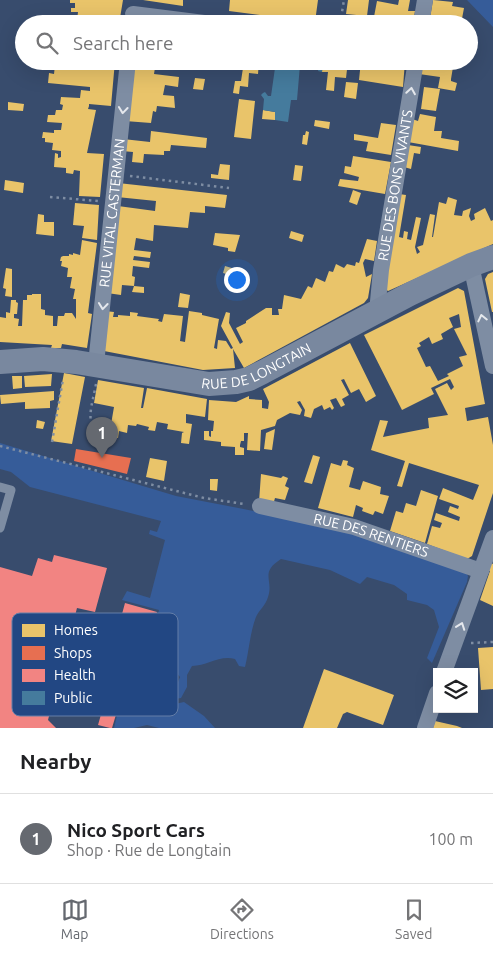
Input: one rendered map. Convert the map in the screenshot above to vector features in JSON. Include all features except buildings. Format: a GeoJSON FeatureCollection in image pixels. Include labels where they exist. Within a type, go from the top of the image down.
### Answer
{"type":"FeatureCollection","features":[{"type":"Feature","properties":{"kind":"street"},"geometry":{"type":"LineString","coordinates":[[423,15],[425,0]]}},
{"type":"Feature","properties":{"kind":"street"},"geometry":{"type":"LineString","coordinates":[[133,12],[153,15]]}},
{"type":"Feature","properties":{"kind":"street","name":"RUE VITAL CASTERMAN"},"geometry":{"type":"LineString","coordinates":[[98,364],[127,70]]}},
{"type":"Feature","properties":{"kind":"street","name":"RUE DES BONS VIVANTS"},"geometry":{"type":"LineString","coordinates":[[377,312],[381,270],[414,70]]}},
{"type":"Feature","properties":{"kind":"street","name":"RUE DE LONGTAIN"},"geometry":{"type":"LineString","coordinates":[[0,362],[43,359],[98,364],[209,384],[236,382],[249,379],[470,265],[493,257]]}},
{"type":"Feature","properties":{"kind":"street"},"geometry":{"type":"LineString","coordinates":[[470,265],[493,366]]}},
{"type":"Feature","properties":{"kind":"street","name":"RUE DES RENTIERS"},"geometry":{"type":"LineString","coordinates":[[260,506],[354,527],[481,571]]}},
{"type":"Feature","properties":{"kind":"street"},"geometry":{"type":"LineString","coordinates":[[445,668],[493,538]]}},
{"type":"Feature","properties":{"kind":"street"},"geometry":{"type":"LineString","coordinates":[[425,728],[433,705]]}},
{"type":"Feature","properties":{"kind":"lane"},"geometry":{"type":"LineString","coordinates":[[0,487],[11,490],[0,528]]}},
{"type":"Feature","properties":{"kind":"path"},"geometry":{"type":"LineString","coordinates":[[342,15],[344,0]]}},
{"type":"Feature","properties":{"kind":"path"},"geometry":{"type":"LineString","coordinates":[[116,174],[229,188]]}},
{"type":"Feature","properties":{"kind":"path"},"geometry":{"type":"LineString","coordinates":[[50,197],[114,203]]}},
{"type":"Feature","properties":{"kind":"path"},"geometry":{"type":"LineString","coordinates":[[52,442],[66,361]]}},
{"type":"Feature","properties":{"kind":"path"},"geometry":{"type":"LineString","coordinates":[[98,364],[90,421],[96,436],[104,442]]}},
{"type":"Feature","properties":{"kind":"path"},"geometry":{"type":"LineString","coordinates":[[0,446],[204,498],[260,506]]}},
{"type":"Feature","properties":{"kind":"path"},"geometry":{"type":"LineString","coordinates":[[454,645],[493,642]]}},
{"type":"Feature","properties":{"kind":"shaded area"},"geometry":{"type":"Polygon","coordinates":[[[467,0],[493,0],[493,27],[467,0]]]}},
{"type":"Feature","properties":{"kind":"shaded area"},"geometry":{"type":"Polygon","coordinates":[[[0,443],[176,496],[332,526],[464,570],[468,576],[467,582],[432,663],[427,658],[439,627],[434,610],[427,605],[407,600],[407,594],[394,585],[367,577],[360,584],[330,570],[281,559],[274,564],[269,573],[268,597],[266,603],[257,614],[254,623],[245,667],[239,666],[235,659],[229,658],[192,666],[187,675],[187,687],[181,698],[178,699],[178,682],[180,677],[178,674],[178,613],[158,613],[159,610],[122,600],[127,591],[150,598],[165,540],[149,534],[150,530],[157,532],[161,521],[30,487],[11,472],[0,469],[0,443]]]}},
{"type":"Feature","properties":{"kind":"shaded area"},"geometry":{"type":"Polygon","coordinates":[[[184,702],[204,716],[215,728],[159,728],[147,725],[134,728],[114,728],[117,716],[178,716],[178,703],[184,702]]]}},
{"type":"Feature","properties":{"kind":"place","name":"Nico Sport Cars"},"geometry":{"type":"Point","coordinates":[102,458]}}]}
